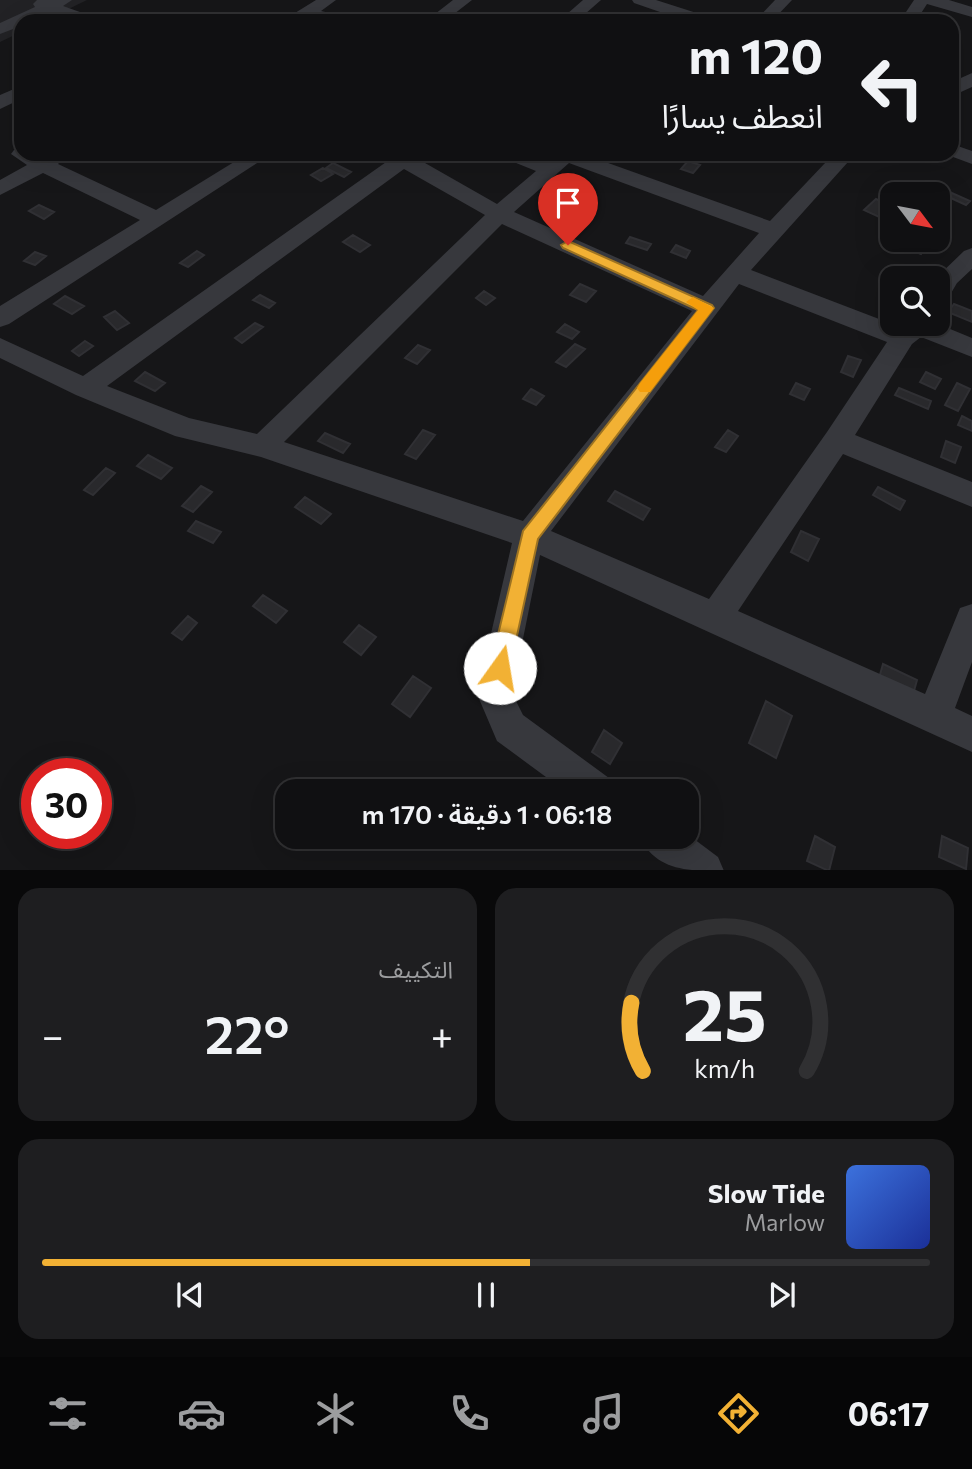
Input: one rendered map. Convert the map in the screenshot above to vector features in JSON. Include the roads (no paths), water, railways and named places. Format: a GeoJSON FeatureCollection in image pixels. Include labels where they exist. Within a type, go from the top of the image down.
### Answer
{"type":"FeatureCollection","features":[{"type":"Feature","properties":{"kind":"street"},"geometry":{"type":"LineString","coordinates":[[28,0],[57,4],[75,14]]}},
{"type":"Feature","properties":{"kind":"street"},"geometry":{"type":"LineString","coordinates":[[303,14],[328,0]]}},
{"type":"Feature","properties":{"kind":"street"},"geometry":{"type":"LineString","coordinates":[[576,14],[593,0]]}},
{"type":"Feature","properties":{"kind":"street"},"geometry":{"type":"LineString","coordinates":[[640,0],[687,14]]}},
{"type":"Feature","properties":{"kind":"street"},"geometry":{"type":"LineString","coordinates":[[770,14],[784,0]]}},
{"type":"Feature","properties":{"kind":"street"},"geometry":{"type":"LineString","coordinates":[[931,0],[972,12]]}},
{"type":"Feature","properties":{"kind":"street"},"geometry":{"type":"LineString","coordinates":[[443,14],[458,1]]}},
{"type":"Feature","properties":{"kind":"street"},"geometry":{"type":"LineString","coordinates":[[34,14],[57,4]]}},
{"type":"Feature","properties":{"kind":"street"},"geometry":{"type":"LineString","coordinates":[[307,12],[315,14]]}},
{"type":"Feature","properties":{"kind":"street"},"geometry":{"type":"LineString","coordinates":[[0,189],[48,161]]}},
{"type":"Feature","properties":{"kind":"street"},"geometry":{"type":"LineString","coordinates":[[55,161],[158,219]]}},
{"type":"Feature","properties":{"kind":"street"},"geometry":{"type":"LineString","coordinates":[[0,318],[250,161]]}},
{"type":"Feature","properties":{"kind":"street"},"geometry":{"type":"LineString","coordinates":[[85,388],[396,161]]}},
{"type":"Feature","properties":{"kind":"street"},"geometry":{"type":"LineString","coordinates":[[411,161],[499,214],[707,308]]}},
{"type":"Feature","properties":{"kind":"street"},"geometry":{"type":"LineString","coordinates":[[262,446],[499,214],[559,161]]}},
{"type":"Feature","properties":{"kind":"street"},"geometry":{"type":"LineString","coordinates":[[567,161],[772,230]]}},
{"type":"Feature","properties":{"kind":"street"},"geometry":{"type":"LineString","coordinates":[[580,779],[510,728],[494,694],[530,536],[734,273],[839,161]]}},
{"type":"Feature","properties":{"kind":"street"},"geometry":{"type":"LineString","coordinates":[[950,275],[972,256]]}},
{"type":"Feature","properties":{"kind":"street"},"geometry":{"type":"LineString","coordinates":[[734,273],[880,318]]}},
{"type":"Feature","properties":{"kind":"street"},"geometry":{"type":"LineString","coordinates":[[715,617],[909,336]]}},
{"type":"Feature","properties":{"kind":"street"},"geometry":{"type":"LineString","coordinates":[[935,336],[972,348]]}},
{"type":"Feature","properties":{"kind":"street"},"geometry":{"type":"LineString","coordinates":[[0,346],[85,388],[185,428],[262,446],[530,536],[972,734]]}},
{"type":"Feature","properties":{"kind":"street"},"geometry":{"type":"LineString","coordinates":[[837,440],[972,495]]}},
{"type":"Feature","properties":{"kind":"street"},"geometry":{"type":"LineString","coordinates":[[934,715],[972,619]]}},
{"type":"Feature","properties":{"kind":"street"},"geometry":{"type":"LineString","coordinates":[[676,849],[705,870]]}}]}
